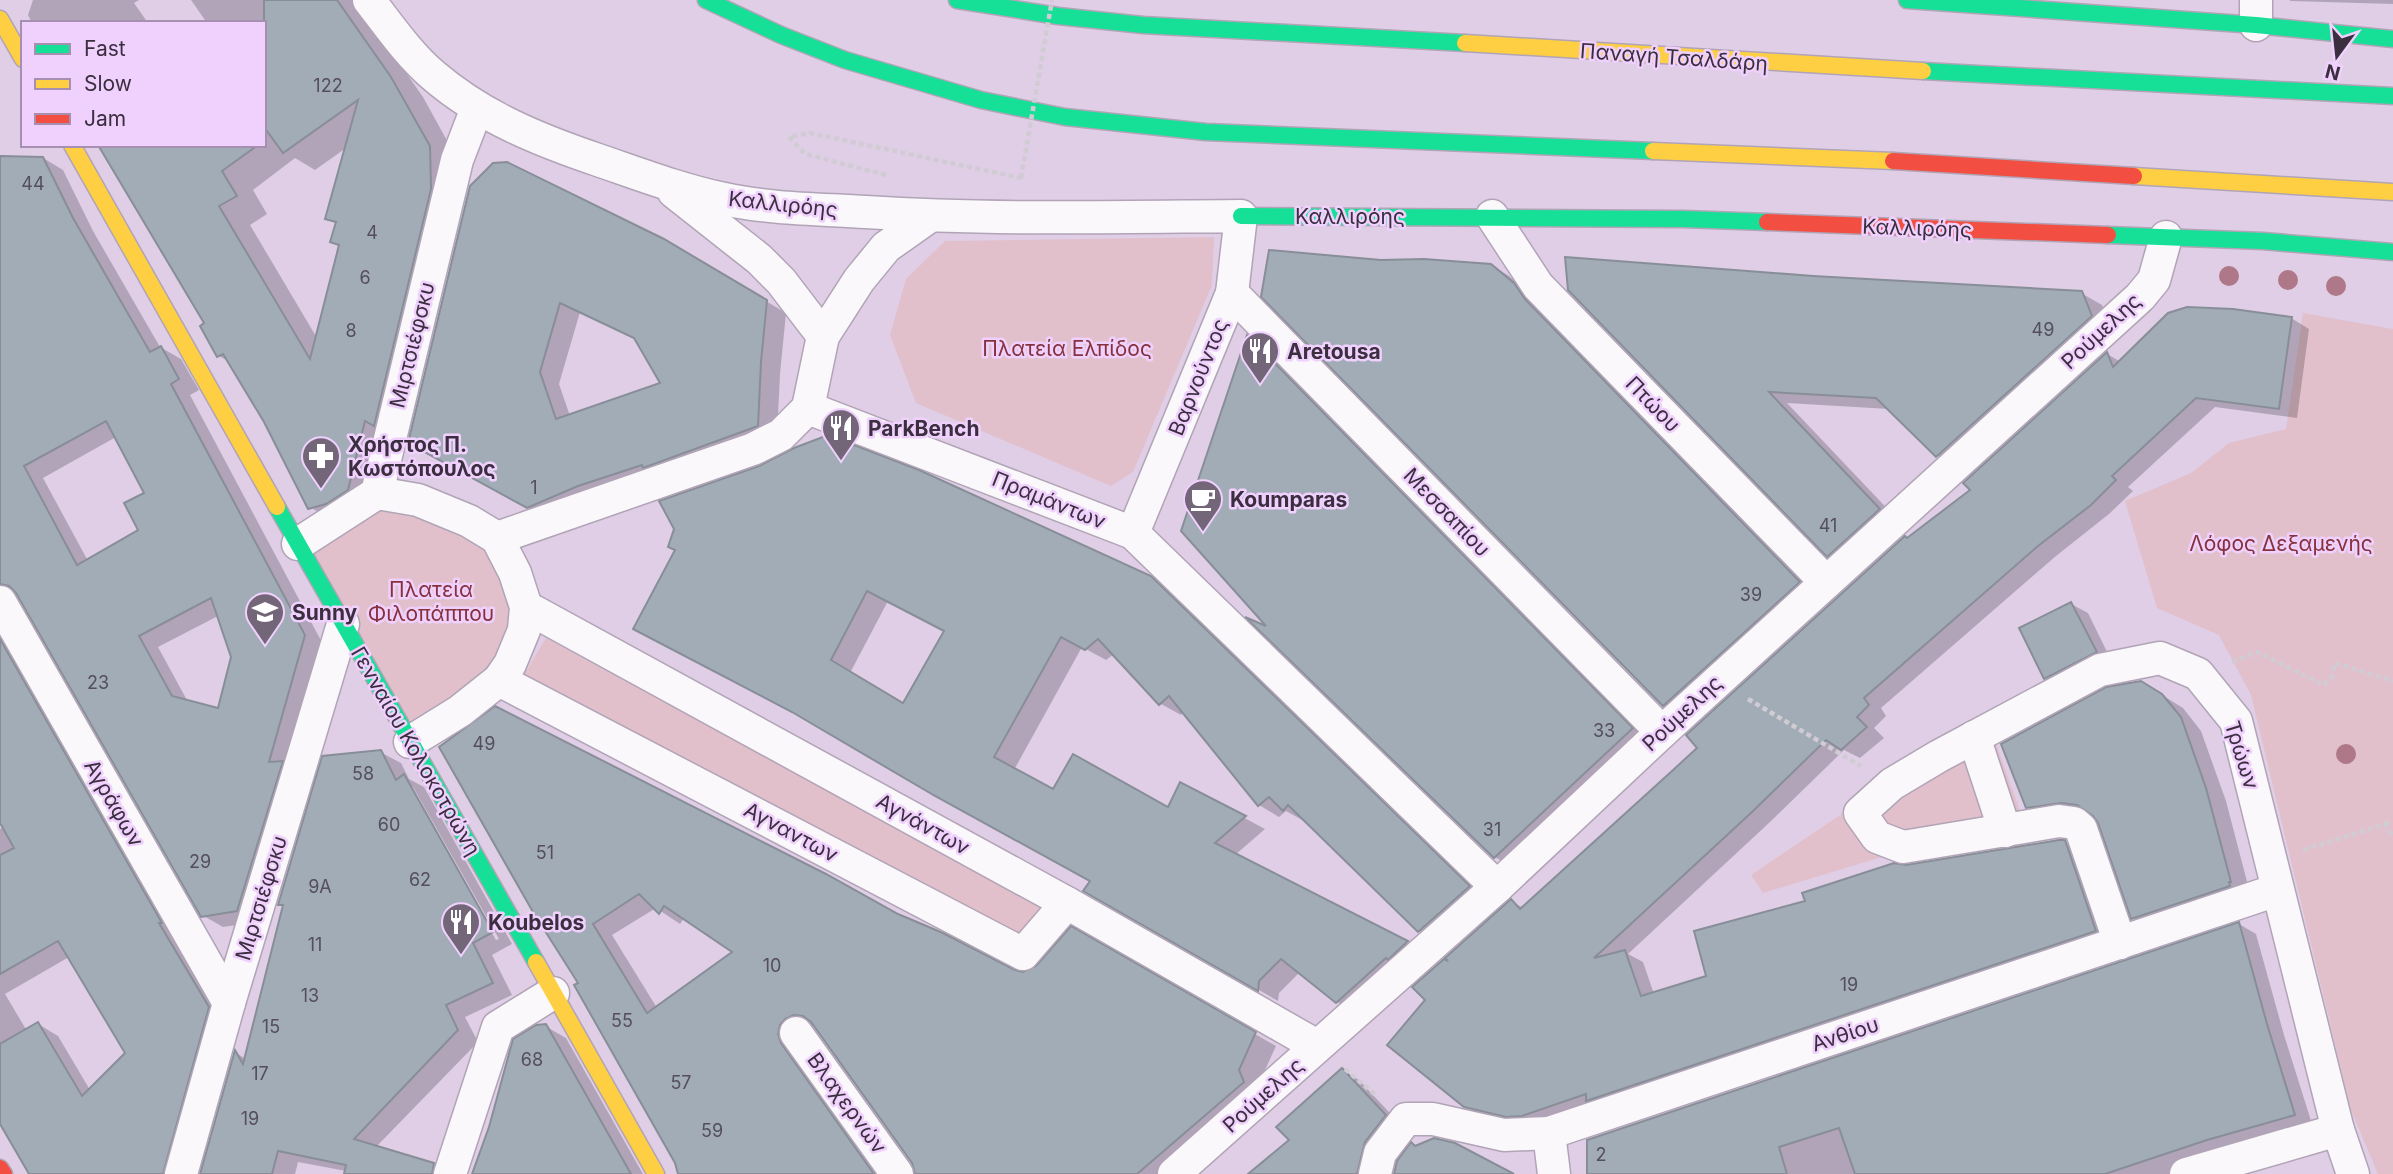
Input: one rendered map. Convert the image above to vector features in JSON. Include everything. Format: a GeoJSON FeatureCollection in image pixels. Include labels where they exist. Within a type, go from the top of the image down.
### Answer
{"type":"FeatureCollection","features":[{"type":"Feature","properties":{"kind":"main road"},"geometry":{"type":"LineString","coordinates":[[706,0],[781,35],[845,60],[981,100],[1065,117],[1206,132],[1867,160],[2393,192]]}},
{"type":"Feature","properties":{"kind":"main road","name":"Παναγή Τσαλδάρη"},"geometry":{"type":"LineString","coordinates":[[957,0],[1058,16],[1143,25],[1718,60],[2393,96]]}},
{"type":"Feature","properties":{"kind":"main road"},"geometry":{"type":"LineString","coordinates":[[1026,0],[1058,16]]}},
{"type":"Feature","properties":{"kind":"main road"},"geometry":{"type":"LineString","coordinates":[[1907,0],[2256,12],[2393,39]]}},
{"type":"Feature","properties":{"kind":"main road"},"geometry":{"type":"LineString","coordinates":[[4,23],[21,55]]}},
{"type":"Feature","properties":{"kind":"main road","name":"Γενναίου Κολοκοτρώνη"},"geometry":{"type":"LineString","coordinates":[[73,147],[656,1174]]}},
{"type":"Feature","properties":{"kind":"main road","name":"Καλλιρόης"},"geometry":{"type":"LineString","coordinates":[[1241,216],[1683,219],[2263,241],[2393,252]]}},
{"type":"Feature","properties":{"kind":"main road"},"geometry":{"type":"LineString","coordinates":[[0,1168],[4,1174]]}},
{"type":"Feature","properties":{"kind":"street","name":"Καλλιρόης"},"geometry":{"type":"LineString","coordinates":[[369,0],[433,76],[477,108],[554,145],[660,181],[724,199],[793,207],[930,216],[1241,216]]}},
{"type":"Feature","properties":{"kind":"street","name":"Μιρτσιέφσκυ"},"geometry":{"type":"LineString","coordinates":[[377,493],[457,160],[477,108]]}},
{"type":"Feature","properties":{"kind":"street"},"geometry":{"type":"LineString","coordinates":[[660,181],[759,258],[781,281],[823,336]]}},
{"type":"Feature","properties":{"kind":"street"},"geometry":{"type":"LineString","coordinates":[[497,538],[753,449],[781,435],[808,408],[823,336],[859,280],[886,247],[930,216]]}},
{"type":"Feature","properties":{"kind":"street","name":"Βαρνούντος"},"geometry":{"type":"LineString","coordinates":[[1133,533],[1232,293],[1241,216]]}},
{"type":"Feature","properties":{"kind":"street","name":"Πτώου"},"geometry":{"type":"LineString","coordinates":[[1492,216],[1538,286],[1826,582]]}},
{"type":"Feature","properties":{"kind":"street","name":"Ρούμελης"},"geometry":{"type":"LineString","coordinates":[[1174,1174],[1497,887],[1717,681],[2140,298],[2154,281],[2166,237]]}},
{"type":"Feature","properties":{"kind":"street","name":"Μεσσαπίου"},"geometry":{"type":"LineString","coordinates":[[1232,293],[1662,732]]}},
{"type":"Feature","properties":{"kind":"street","name":"Πραμάντων"},"geometry":{"type":"LineString","coordinates":[[808,408],[1133,533],[1497,887]]}},
{"type":"Feature","properties":{"kind":"street"},"geometry":{"type":"LineString","coordinates":[[298,544],[377,493],[418,500],[469,522],[497,538],[516,573],[526,607],[524,630],[510,664],[499,680],[460,711],[410,742]]}},
{"type":"Feature","properties":{"kind":"street","name":"Αγράφων"},"geometry":{"type":"LineString","coordinates":[[0,602],[229,1003]]}},
{"type":"Feature","properties":{"kind":"street","name":"Αγνάντων"},"geometry":{"type":"LineString","coordinates":[[526,607],[1067,903],[1317,1046]]}},
{"type":"Feature","properties":{"kind":"street","name":"Μιρτσιέφσκυ"},"geometry":{"type":"LineString","coordinates":[[181,1174],[229,1003],[343,624]]}},
{"type":"Feature","properties":{"kind":"street","name":"Τρώων"},"geometry":{"type":"LineString","coordinates":[[2005,831],[1903,847],[1877,837],[1860,813],[1892,784],[2100,670],[2160,658],[2198,674],[2236,721],[2338,1130],[2353,1174]]}},
{"type":"Feature","properties":{"kind":"street","name":"Αγναντων"},"geometry":{"type":"LineString","coordinates":[[499,680],[1023,954],[1067,903]]}},
{"type":"Feature","properties":{"kind":"street"},"geometry":{"type":"LineString","coordinates":[[1974,737],[2005,831],[2059,821],[2074,823],[2081,829],[2120,943]]}},
{"type":"Feature","properties":{"kind":"street","name":"Ανθίου"},"geometry":{"type":"LineString","coordinates":[[1406,1119],[1433,1119],[1504,1135],[1549,1133],[2277,890]]}},
{"type":"Feature","properties":{"kind":"street"},"geometry":{"type":"LineString","coordinates":[[450,1174],[498,1027],[553,993]]}},
{"type":"Feature","properties":{"kind":"street","name":"Βλαχερνών"},"geometry":{"type":"LineString","coordinates":[[796,1033],[897,1174]]}},
{"type":"Feature","properties":{"kind":"street"},"geometry":{"type":"LineString","coordinates":[[1375,1174],[1380,1153],[1406,1119]]}},
{"type":"Feature","properties":{"kind":"street"},"geometry":{"type":"LineString","coordinates":[[2186,1174],[2338,1130]]}},
{"type":"Feature","properties":{"kind":"street"},"geometry":{"type":"LineString","coordinates":[[1549,1133],[1554,1174]]}},
{"type":"Feature","properties":{"kind":"path"},"geometry":{"type":"LineString","coordinates":[[895,177],[805,154],[789,137],[810,134],[1021,178],[1052,0]]}},
{"type":"Feature","properties":{"kind":"path"},"geometry":{"type":"LineString","coordinates":[[2198,674],[2258,652],[2323,685],[2332,677],[2334,663],[2393,681]]}},
{"type":"Feature","properties":{"kind":"path"},"geometry":{"type":"LineString","coordinates":[[1717,681],[1892,784]]}},
{"type":"Feature","properties":{"kind":"path"},"geometry":{"type":"LineString","coordinates":[[2270,860],[2393,821]]}},
{"type":"Feature","properties":{"kind":"path"},"geometry":{"type":"LineString","coordinates":[[2385,824],[2392,836]]}},
{"type":"Feature","properties":{"kind":"path"},"geometry":{"type":"LineString","coordinates":[[1317,1046],[1406,1119]]}},
{"type":"Feature","properties":{"kind":"green space","name":"Πλατεία Ελπίδος"},"geometry":{"type":"Polygon","coordinates":[[[1214,237],[1212,285],[1133,472],[1111,486],[916,403],[890,335],[906,279],[945,241],[1214,237]]]}},
{"type":"Feature","properties":{"kind":"green space","name":"Λόφος Δεξαμενής"},"geometry":{"type":"Polygon","coordinates":[[[2303,313],[2393,329],[2393,1174],[2378,1174],[2351,1110],[2251,695],[2219,635],[2157,608],[2125,501],[2191,473],[2229,443],[2286,429],[2303,313]]]}},
{"type":"Feature","properties":{"kind":"green space","name":"Πλατεία Φιλοπάππου"},"geometry":{"type":"Polygon","coordinates":[[[377,493],[469,521],[515,573],[510,664],[410,742],[298,544],[377,493]]]}},
{"type":"Feature","properties":{"kind":"green space"},"geometry":{"type":"Polygon","coordinates":[[[546,638],[1046,909],[1020,945],[519,683],[546,638]]]}},
{"type":"Feature","properties":{"kind":"green space"},"geometry":{"type":"Polygon","coordinates":[[[1995,741],[2024,822],[1885,856],[1763,893],[1751,875],[1861,801],[1995,741]]]}},
{"type":"Feature","properties":{"kind":"building"},"geometry":{"type":"Polygon","coordinates":[[[264,0],[337,0],[391,77],[430,146],[431,189],[374,426],[365,421],[348,490],[326,504],[308,509],[264,422],[223,354],[217,357],[200,326],[204,323],[99,147],[255,147],[222,171],[237,196],[219,206],[310,359],[339,245],[330,242],[336,222],[325,219],[358,100],[283,153],[266,130],[264,0]]]}},
{"type":"Feature","properties":{"kind":"building"},"geometry":{"type":"Polygon","coordinates":[[[0,156],[43,157],[73,218],[150,352],[161,346],[179,379],[171,384],[305,635],[269,762],[283,761],[237,911],[201,917],[16,593],[9,586],[0,584],[0,156]],[[106,421],[24,466],[77,565],[138,530],[124,503],[144,493],[106,421]],[[211,598],[139,636],[172,696],[218,708],[231,657],[211,598]]]}},
{"type":"Feature","properties":{"kind":"building"},"geometry":{"type":"Polygon","coordinates":[[[507,162],[664,239],[767,300],[758,426],[643,468],[642,465],[578,486],[527,508],[408,443],[470,186],[493,163],[507,162]],[[560,303],[540,372],[556,419],[660,383],[634,338],[560,303]]]}},
{"type":"Feature","properties":{"kind":"building"},"geometry":{"type":"Polygon","coordinates":[[[1269,250],[1381,260],[1424,259],[1491,264],[1514,283],[1525,299],[1800,582],[1663,706],[1261,297],[1269,250]]]}},
{"type":"Feature","properties":{"kind":"building"},"geometry":{"type":"Polygon","coordinates":[[[1565,257],[1813,276],[2082,291],[2092,316],[1936,457],[1876,398],[1769,392],[1880,509],[1827,557],[1568,290],[1565,257]]]}},
{"type":"Feature","properties":{"kind":"building"},"geometry":{"type":"Polygon","coordinates":[[[2187,307],[2233,309],[2292,317],[2279,409],[2196,398],[2112,476],[2116,480],[2091,505],[2038,546],[1864,698],[1869,705],[1857,717],[1867,727],[1841,750],[1826,740],[1594,958],[1625,950],[1641,996],[1706,976],[1694,931],[1805,901],[1802,893],[1894,863],[1906,865],[2059,840],[2065,840],[2096,931],[1586,1101],[1586,1094],[1522,1116],[1506,1117],[1464,1107],[1387,1045],[1425,1000],[1412,987],[1444,959],[1448,961],[1445,958],[1511,899],[1520,909],[1672,771],[1697,748],[1686,735],[1905,536],[1907,538],[1970,490],[1963,483],[2107,352],[2113,367],[2168,313],[2187,307]]]}},
{"type":"Feature","properties":{"kind":"building"},"geometry":{"type":"Polygon","coordinates":[[[1247,335],[1633,728],[1494,858],[1245,617],[1266,626],[1181,531],[1247,335]]]}},
{"type":"Feature","properties":{"kind":"building"},"geometry":{"type":"Polygon","coordinates":[[[828,435],[919,470],[1151,576],[1470,886],[1418,932],[1288,805],[1283,811],[1269,797],[1258,806],[1169,696],[1159,705],[1098,639],[1085,650],[1061,637],[994,757],[1053,789],[1073,754],[1168,807],[1180,782],[1246,816],[1215,843],[1408,941],[1336,1003],[1281,959],[1259,981],[1258,991],[1083,891],[1090,881],[935,796],[792,712],[633,629],[675,550],[668,547],[674,529],[659,501],[759,466],[828,435]],[[867,591],[831,660],[903,703],[944,631],[867,591]]]}},
{"type":"Feature","properties":{"kind":"building"},"geometry":{"type":"Polygon","coordinates":[[[2071,602],[2097,652],[2044,679],[2019,628],[2071,602]]]}},
{"type":"Feature","properties":{"kind":"building"},"geometry":{"type":"Polygon","coordinates":[[[0,639],[209,1007],[163,1174],[29,1174],[0,1124],[0,1044],[38,1022],[82,1096],[125,1053],[58,941],[0,974],[0,855],[14,848],[0,823],[0,639]]]}},
{"type":"Feature","properties":{"kind":"building"},"geometry":{"type":"Polygon","coordinates":[[[2141,681],[2162,694],[2181,717],[2206,788],[2231,882],[2230,886],[2131,919],[2098,823],[2093,816],[2077,805],[2061,803],[2026,808],[2001,744],[2106,687],[2141,681]]]}},
{"type":"Feature","properties":{"kind":"building"},"geometry":{"type":"Polygon","coordinates":[[[495,706],[826,874],[898,914],[943,933],[1015,970],[1023,972],[1036,966],[1071,926],[1256,1032],[1239,1070],[1244,1082],[1137,1174],[915,1174],[912,1163],[811,1022],[803,1016],[794,1015],[780,1025],[778,1034],[781,1043],[874,1174],[678,1174],[675,1163],[574,985],[578,983],[533,912],[439,747],[495,706]],[[639,894],[593,924],[647,1013],[732,952],[664,906],[659,914],[639,894]]]}},
{"type":"Feature","properties":{"kind":"building"},"geometry":{"type":"Polygon","coordinates":[[[381,750],[396,780],[404,774],[493,932],[473,943],[493,983],[446,1005],[458,1030],[354,1139],[434,1163],[432,1174],[344,1174],[346,1165],[278,1151],[272,1174],[200,1174],[235,1050],[243,1064],[283,905],[278,905],[322,756],[381,750]]]}},
{"type":"Feature","properties":{"kind":"building"},"geometry":{"type":"Polygon","coordinates":[[[2239,922],[2295,1115],[2207,1140],[2105,1174],[1855,1174],[1839,1128],[1779,1147],[1787,1174],[1587,1174],[1587,1140],[2239,922]]]}},
{"type":"Feature","properties":{"kind":"building"},"geometry":{"type":"Polygon","coordinates":[[[546,1024],[631,1174],[472,1174],[489,1127],[513,1039],[536,1025],[546,1024]]]}},
{"type":"Feature","properties":{"kind":"building"},"geometry":{"type":"Polygon","coordinates":[[[1342,1068],[1386,1115],[1365,1142],[1357,1174],[1248,1174],[1289,1140],[1276,1127],[1342,1068]]]}},
{"type":"Feature","properties":{"kind":"building"},"geometry":{"type":"Polygon","coordinates":[[[1434,1138],[1455,1143],[1514,1174],[1394,1174],[1397,1161],[1411,1142],[1415,1146],[1434,1138]]]}},
{"type":"Feature","properties":{"kind":"traffic: fast"},"geometry":{"type":"LineString","coordinates":[[706,0],[781,35],[845,60],[981,100],[1065,117],[1206,132],[1653,151]]}},
{"type":"Feature","properties":{"kind":"traffic: fast"},"geometry":{"type":"LineString","coordinates":[[957,0],[1058,16],[1143,25],[1465,43]]}},
{"type":"Feature","properties":{"kind":"traffic: fast"},"geometry":{"type":"LineString","coordinates":[[1907,0],[2256,25],[2393,39]]}},
{"type":"Feature","properties":{"kind":"traffic: fast"},"geometry":{"type":"LineString","coordinates":[[1923,71],[2393,96]]}},
{"type":"Feature","properties":{"kind":"traffic: fast"},"geometry":{"type":"LineString","coordinates":[[1241,216],[1767,222]]}},
{"type":"Feature","properties":{"kind":"traffic: fast"},"geometry":{"type":"LineString","coordinates":[[2108,235],[2263,241],[2393,252]]}},
{"type":"Feature","properties":{"kind":"traffic: fast"},"geometry":{"type":"LineString","coordinates":[[277,507],[536,962]]}},
{"type":"Feature","properties":{"kind":"traffic: slow"},"geometry":{"type":"LineString","coordinates":[[0,19],[21,56]]}},
{"type":"Feature","properties":{"kind":"traffic: slow"},"geometry":{"type":"LineString","coordinates":[[1465,43],[1923,71]]}},
{"type":"Feature","properties":{"kind":"traffic: slow"},"geometry":{"type":"LineString","coordinates":[[73,147],[277,507]]}},
{"type":"Feature","properties":{"kind":"traffic: slow"},"geometry":{"type":"LineString","coordinates":[[1653,151],[1893,161]]}},
{"type":"Feature","properties":{"kind":"traffic: slow"},"geometry":{"type":"LineString","coordinates":[[2134,176],[2393,192]]}},
{"type":"Feature","properties":{"kind":"traffic: slow"},"geometry":{"type":"LineString","coordinates":[[536,962],[656,1174]]}},
{"type":"Feature","properties":{"kind":"traffic: jam"},"geometry":{"type":"LineString","coordinates":[[1893,161],[2134,176]]}},
{"type":"Feature","properties":{"kind":"traffic: jam"},"geometry":{"type":"LineString","coordinates":[[1767,222],[2108,235]]}},
{"type":"Feature","properties":{"kind":"traffic: jam"},"geometry":{"type":"LineString","coordinates":[[0,1168],[4,1174]]}},
{"type":"Feature","properties":{"kind":"place","name":"Aretousa"},"geometry":{"type":"Point","coordinates":[1260,385]}},
{"type":"Feature","properties":{"kind":"place","name":"ParkBench"},"geometry":{"type":"Point","coordinates":[841,462]}},
{"type":"Feature","properties":{"kind":"place","name":"Χρήστος Π. Κωστόπουλος"},"geometry":{"type":"Point","coordinates":[321,490]}},
{"type":"Feature","properties":{"kind":"place","name":"Koumparas"},"geometry":{"type":"Point","coordinates":[1203,533]}},
{"type":"Feature","properties":{"kind":"place","name":"Sunny"},"geometry":{"type":"Point","coordinates":[265,646]}},
{"type":"Feature","properties":{"kind":"place","name":"Koubelos"},"geometry":{"type":"Point","coordinates":[461,956]}}]}
